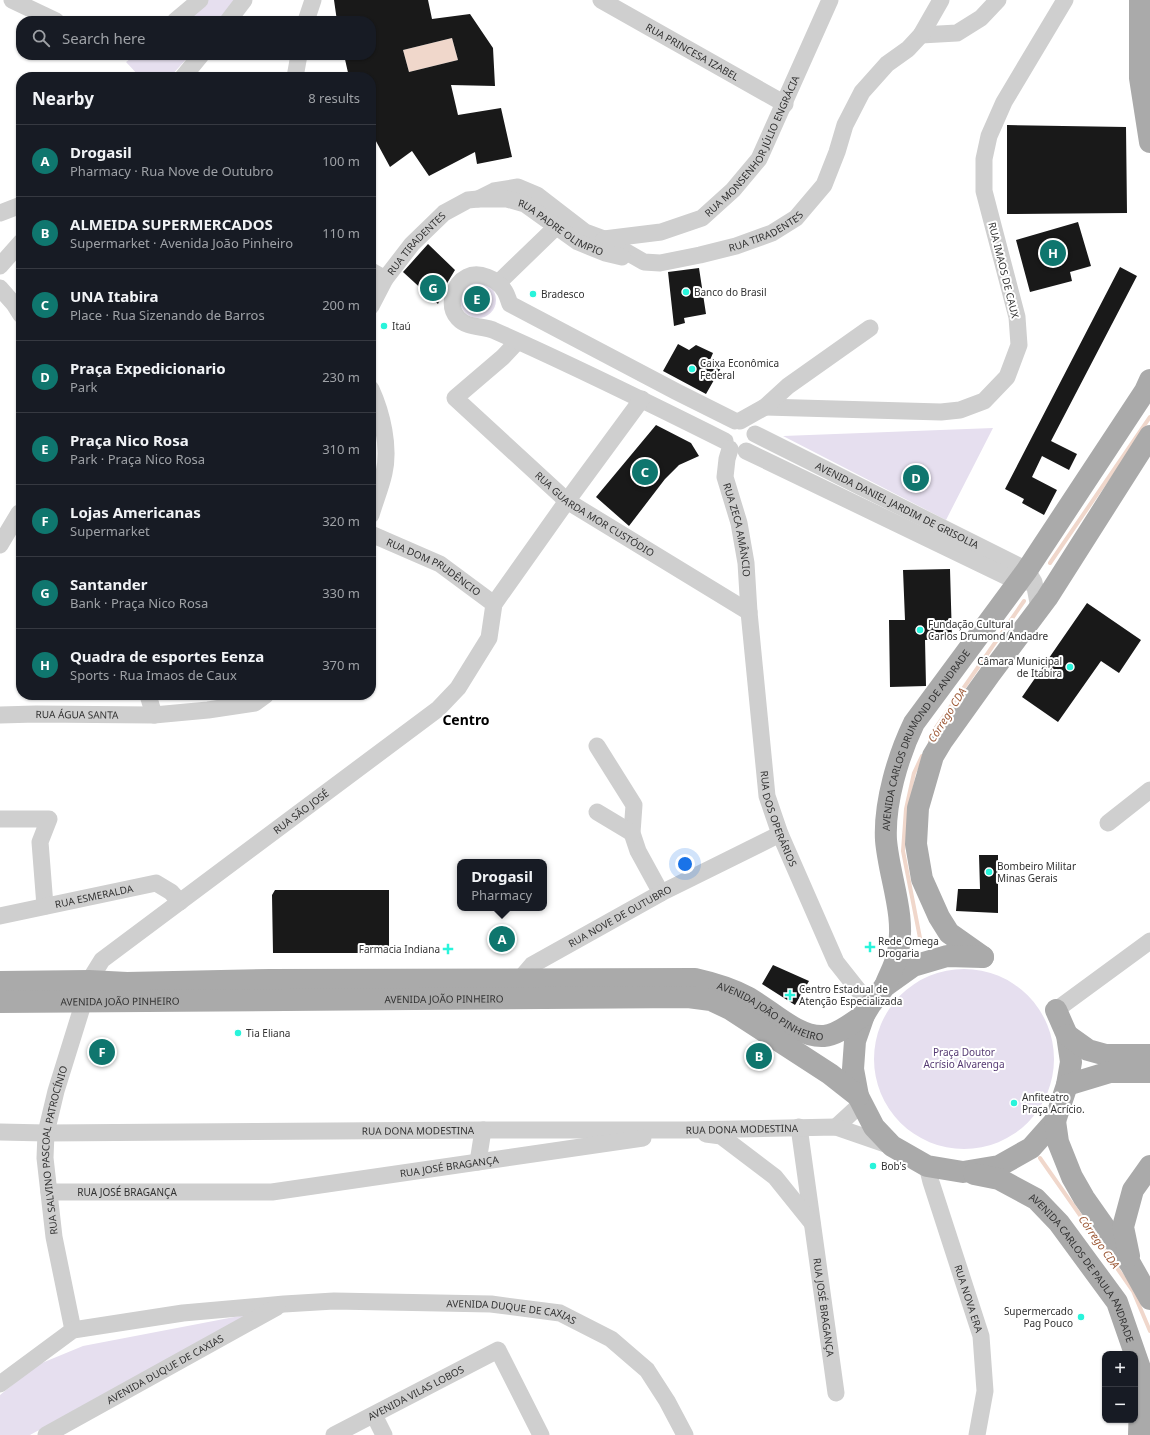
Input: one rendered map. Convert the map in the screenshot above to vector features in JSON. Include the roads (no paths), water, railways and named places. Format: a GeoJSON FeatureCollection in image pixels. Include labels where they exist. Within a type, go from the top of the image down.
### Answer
{"type":"FeatureCollection","features":[{"type":"Feature","properties":{"kind":"main road"},"geometry":{"type":"LineString","coordinates":[[1140,0],[1140,78],[1150,142]]}},
{"type":"Feature","properties":{"kind":"main road","name":"AVENIDA CARLOS DRUMOND DE ANDRADE"},"geometry":{"type":"LineString","coordinates":[[885,986],[898,952],[900,925],[886,840],[888,799],[904,744],[914,723],[1026,578],[1145,391],[1150,380]]}},
{"type":"Feature","properties":{"kind":"main road","name":"AVENIDA CARLOS DRUMOND DE ANDRADE"},"geometry":{"type":"LineString","coordinates":[[885,986],[914,966],[940,958],[947,956],[982,957],[949,933],[939,917],[922,879],[916,844],[918,808],[933,756],[942,741],[1058,582],[1150,436]]}},
{"type":"Feature","properties":{"kind":"main road","name":"AVENIDA JOÃO PINHEIRO"},"geometry":{"type":"LineString","coordinates":[[0,1002],[45,1003],[86,991],[127,983],[520,979],[695,979],[722,986],[747,997],[804,1034],[825,1036],[842,1030],[867,1010]]}},
{"type":"Feature","properties":{"kind":"main road","name":"AVENIDA JOÃO PINHEIRO"},"geometry":{"type":"LineString","coordinates":[[0,982],[86,991],[688,997],[711,1000],[730,1009],[830,1074],[860,1100]]}},
{"type":"Feature","properties":{"kind":"main road"},"geometry":{"type":"LineString","coordinates":[[885,986],[867,1010],[855,1041],[853,1069],[860,1100],[874,1127],[892,1146],[927,1166],[963,1172],[999,1166],[1031,1148],[1054,1121],[1067,1085],[1071,1062],[1066,1035],[1056,1010]]}},
{"type":"Feature","properties":{"kind":"main road"},"geometry":{"type":"LineString","coordinates":[[1066,1035],[1088,1050],[1106,1055],[1150,1055]]}},
{"type":"Feature","properties":{"kind":"main road"},"geometry":{"type":"LineString","coordinates":[[1067,1085],[1110,1072],[1150,1072]]}},
{"type":"Feature","properties":{"kind":"main road"},"geometry":{"type":"LineString","coordinates":[[1054,1121],[1058,1142],[1072,1177],[1084,1198],[1131,1266],[1150,1299]]}},
{"type":"Feature","properties":{"kind":"main road"},"geometry":{"type":"LineString","coordinates":[[1131,1266],[1124,1227],[1133,1190],[1150,1166]]}},
{"type":"Feature","properties":{"kind":"main road","name":"AVENIDA CARLOS DE PAULA ANDRADE"},"geometry":{"type":"LineString","coordinates":[[963,1172],[999,1179],[1036,1199],[1059,1223],[1117,1302],[1141,1371],[1139,1435]]}},
{"type":"Feature","properties":{"kind":"street"},"geometry":{"type":"LineString","coordinates":[[12,0],[46,16]]}},
{"type":"Feature","properties":{"kind":"street"},"geometry":{"type":"LineString","coordinates":[[181,16],[200,0]]}},
{"type":"Feature","properties":{"kind":"street"},"geometry":{"type":"LineString","coordinates":[[232,16],[244,0]]}},
{"type":"Feature","properties":{"kind":"street"},"geometry":{"type":"LineString","coordinates":[[308,16],[313,0]]}},
{"type":"Feature","properties":{"kind":"street","name":"RUA PRINCESA IZABEL"},"geometry":{"type":"LineString","coordinates":[[601,0],[785,104]]}},
{"type":"Feature","properties":{"kind":"street","name":"RUA MONSENHOR JÚLIO ENGRÁCIA"},"geometry":{"type":"LineString","coordinates":[[604,239],[661,232],[702,218],[733,190],[759,159],[785,104],[830,0]]}},
{"type":"Feature","properties":{"kind":"street","name":"RUA TIRADENTES"},"geometry":{"type":"LineString","coordinates":[[378,275],[444,213],[468,200],[478,199],[494,191],[518,188],[537,195],[586,232],[604,239],[644,262],[660,263],[700,256],[772,234],[796,218],[824,185],[837,152],[845,125],[862,92],[887,64],[908,50],[921,35],[941,0]]}},
{"type":"Feature","properties":{"kind":"street"},"geometry":{"type":"LineString","coordinates":[[921,35],[958,33],[981,18],[998,0]]}},
{"type":"Feature","properties":{"kind":"street","name":"RUA IMAOS DE CAUX"},"geometry":{"type":"LineString","coordinates":[[765,407],[942,412],[960,410],[984,401],[1007,377],[1019,345],[1017,317],[984,191],[984,159],[989,136],[1004,102],[1065,0]]}},
{"type":"Feature","properties":{"kind":"street"},"geometry":{"type":"LineString","coordinates":[[187,72],[197,60]]}},
{"type":"Feature","properties":{"kind":"street"},"geometry":{"type":"LineString","coordinates":[[296,72],[298,60]]}},
{"type":"Feature","properties":{"kind":"street","name":"RUA PADRE OLIMPIO"},"geometry":{"type":"LineString","coordinates":[[478,199],[507,199],[525,204],[578,242],[605,253],[644,262]]}},
{"type":"Feature","properties":{"kind":"street"},"geometry":{"type":"LineString","coordinates":[[0,213],[16,207]]}},
{"type":"Feature","properties":{"kind":"street"},"geometry":{"type":"LineString","coordinates":[[498,283],[557,226]]}},
{"type":"Feature","properties":{"kind":"street"},"geometry":{"type":"LineString","coordinates":[[0,266],[16,248]]}},
{"type":"Feature","properties":{"kind":"street","name":"AVENIDA DANIEL JARDIM DE GRISOLIA"},"geometry":{"type":"LineString","coordinates":[[1026,578],[746,426],[677,392],[510,304],[504,289],[489,277],[476,275],[467,277],[455,288],[452,299],[453,309],[458,318],[465,324],[493,330],[642,399],[734,447],[1026,578],[1058,582]]}},
{"type":"Feature","properties":{"kind":"street"},"geometry":{"type":"LineString","coordinates":[[0,288],[16,307]]}},
{"type":"Feature","properties":{"kind":"street"},"geometry":{"type":"LineString","coordinates":[[746,426],[754,444],[734,447],[724,436],[727,427],[746,426],[788,386],[870,328]]}},
{"type":"Feature","properties":{"kind":"street","name":"RUA GUARDA MOR CUSTÓDIO"},"geometry":{"type":"LineString","coordinates":[[517,342],[503,357],[455,398],[567,501],[749,612]]}},
{"type":"Feature","properties":{"kind":"street"},"geometry":{"type":"LineString","coordinates":[[788,386],[791,399],[800,408]]}},
{"type":"Feature","properties":{"kind":"street"},"geometry":{"type":"LineString","coordinates":[[494,604],[642,399],[677,392]]}},
{"type":"Feature","properties":{"kind":"street"},"geometry":{"type":"LineString","coordinates":[[376,402],[380,412],[386,439],[384,472],[376,498]]}},
{"type":"Feature","properties":{"kind":"street","name":"RUA ZECA AMÂNCIO"},"geometry":{"type":"LineString","coordinates":[[734,447],[727,459],[725,477],[740,523],[746,563],[749,612]]}},
{"type":"Feature","properties":{"kind":"street"},"geometry":{"type":"LineString","coordinates":[[0,545],[9,518]]}},
{"type":"Feature","properties":{"kind":"street","name":"RUA DOM PRUDÊNCIO"},"geometry":{"type":"LineString","coordinates":[[376,536],[440,564],[494,604]]}},
{"type":"Feature","properties":{"kind":"street"},"geometry":{"type":"LineString","coordinates":[[1026,578],[1039,608]]}},
{"type":"Feature","properties":{"kind":"street","name":"RUA SÃO JOSÉ"},"geometry":{"type":"LineString","coordinates":[[86,991],[102,960],[438,709],[458,688],[489,638],[494,604]]}},
{"type":"Feature","properties":{"kind":"street","name":"RUA DOS OPERÁRIOS"},"geometry":{"type":"LineString","coordinates":[[749,612],[767,796],[780,834],[836,962],[867,1010]]}},
{"type":"Feature","properties":{"kind":"street"},"geometry":{"type":"LineString","coordinates":[[150,700],[154,715]]}},
{"type":"Feature","properties":{"kind":"street","name":"RUA ÁGUA SANTA"},"geometry":{"type":"LineString","coordinates":[[0,715],[154,715],[208,710],[255,703],[259,700]]}},
{"type":"Feature","properties":{"kind":"street"},"geometry":{"type":"LineString","coordinates":[[597,746],[634,805],[632,833],[638,851],[661,893]]}},
{"type":"Feature","properties":{"kind":"street"},"geometry":{"type":"LineString","coordinates":[[1108,823],[1150,790]]}},
{"type":"Feature","properties":{"kind":"street"},"geometry":{"type":"LineString","coordinates":[[597,812],[632,833]]}},
{"type":"Feature","properties":{"kind":"street"},"geometry":{"type":"LineString","coordinates":[[0,819],[49,819],[40,842],[45,906]]}},
{"type":"Feature","properties":{"kind":"street","name":"RUA NOVE DE OUTUBRO"},"geometry":{"type":"LineString","coordinates":[[520,979],[532,965],[661,893],[780,834]]}},
{"type":"Feature","properties":{"kind":"street","name":"RUA ESMERALDA"},"geometry":{"type":"LineString","coordinates":[[0,916],[156,883],[171,892],[180,902]]}},
{"type":"Feature","properties":{"kind":"street"},"geometry":{"type":"LineString","coordinates":[[1056,1010],[1150,941]]}},
{"type":"Feature","properties":{"kind":"street"},"geometry":{"type":"LineString","coordinates":[[548,957],[556,968],[571,980]]}},
{"type":"Feature","properties":{"kind":"street","name":"RUA SALVINO PASCOAL PATROCÍNIO"},"geometry":{"type":"LineString","coordinates":[[72,1330],[54,1237],[44,1158],[46,1133],[56,1091],[86,991]]}},
{"type":"Feature","properties":{"kind":"street"},"geometry":{"type":"LineString","coordinates":[[836,1127],[860,1100]]}},
{"type":"Feature","properties":{"kind":"street","name":"RUA JOSÉ BRAGANÇA"},"geometry":{"type":"LineString","coordinates":[[799,1127],[836,1392]]}},
{"type":"Feature","properties":{"kind":"street","name":"RUA DONA MODESTINA"},"geometry":{"type":"LineString","coordinates":[[0,1132],[686,1130],[836,1127],[892,1146]]}},
{"type":"Feature","properties":{"kind":"street"},"geometry":{"type":"LineString","coordinates":[[478,1162],[483,1130]]}},
{"type":"Feature","properties":{"kind":"street","name":"RUA JOSÉ BRAGANÇA"},"geometry":{"type":"LineString","coordinates":[[49,1192],[272,1192],[620,1142],[686,1130],[721,1136],[775,1177],[812,1223]]}},
{"type":"Feature","properties":{"kind":"street","name":"RUA NOVA ERA"},"geometry":{"type":"LineString","coordinates":[[927,1166],[981,1336],[985,1391],[977,1435]]}},
{"type":"Feature","properties":{"kind":"street","name":"AVENIDA DUQUE DE CAXIAS"},"geometry":{"type":"LineString","coordinates":[[72,1330],[183,1313],[334,1301],[491,1304],[560,1313],[611,1340],[647,1370],[667,1401],[685,1435]]}},
{"type":"Feature","properties":{"kind":"street","name":"AVENIDA DUQUE DE CAXIAS"},"geometry":{"type":"LineString","coordinates":[[46,1435],[284,1304]]}},
{"type":"Feature","properties":{"kind":"street"},"geometry":{"type":"LineString","coordinates":[[0,1384],[72,1330]]}},
{"type":"Feature","properties":{"kind":"street","name":"AVENIDA VILAS LOBOS"},"geometry":{"type":"LineString","coordinates":[[334,1435],[498,1350],[541,1435]]}},
{"type":"Feature","properties":{"kind":"street"},"geometry":{"type":"LineString","coordinates":[[374,1415],[384,1435]]}},
{"type":"Feature","properties":{"kind":"waterway","name":"Córrego CDA"},"geometry":{"type":"LineString","coordinates":[[1050,563],[1150,417]]}},
{"type":"Feature","properties":{"kind":"waterway","name":"Córrego CDA"},"geometry":{"type":"LineString","coordinates":[[930,741],[935,729],[1024,601]]}},
{"type":"Feature","properties":{"kind":"waterway","name":"Córrego CDA"},"geometry":{"type":"LineString","coordinates":[[920,938],[903,851],[906,809],[914,773],[922,756]]}},
{"type":"Feature","properties":{"kind":"waterway","name":"Córrego CDA"},"geometry":{"type":"LineString","coordinates":[[1040,1158],[1133,1291],[1150,1331]]}},
{"type":"Feature","properties":{"kind":"place","name":"Quadra de esportes Eenza"},"geometry":{"type":"Point","coordinates":[1053,253]}},
{"type":"Feature","properties":{"kind":"place","name":"Santander"},"geometry":{"type":"Point","coordinates":[433,288]}},
{"type":"Feature","properties":{"kind":"place","name":"Banco do Brasil"},"geometry":{"type":"Point","coordinates":[686,292]}},
{"type":"Feature","properties":{"kind":"place","name":"Bradesco"},"geometry":{"type":"Point","coordinates":[533,294]}},
{"type":"Feature","properties":{"kind":"place","name":"Praça Nico Rosa"},"geometry":{"type":"Point","coordinates":[477,299]}},
{"type":"Feature","properties":{"kind":"place","name":"Itaú"},"geometry":{"type":"Point","coordinates":[384,326]}},
{"type":"Feature","properties":{"kind":"place","name":"Caixa Econômica Federal"},"geometry":{"type":"Point","coordinates":[692,369]}},
{"type":"Feature","properties":{"kind":"place","name":"UNA Itabira"},"geometry":{"type":"Point","coordinates":[645,472]}},
{"type":"Feature","properties":{"kind":"place","name":"Praça Expedicionario"},"geometry":{"type":"Point","coordinates":[916,478]}},
{"type":"Feature","properties":{"kind":"place","name":"Fundação Cultural Carlos Drumond Andadre"},"geometry":{"type":"Point","coordinates":[920,630]}},
{"type":"Feature","properties":{"kind":"place","name":"Câmara Municipal de Itabira"},"geometry":{"type":"Point","coordinates":[1070,667]}},
{"type":"Feature","properties":{"kind":"place","name":"Bombeiro Militar Minas Gerais"},"geometry":{"type":"Point","coordinates":[989,872]}},
{"type":"Feature","properties":{"kind":"place","name":"Drogasil"},"geometry":{"type":"Point","coordinates":[502,939]}},
{"type":"Feature","properties":{"kind":"place","name":"Rede Omega Drogaria"},"geometry":{"type":"Point","coordinates":[870,947]}},
{"type":"Feature","properties":{"kind":"place","name":"Farmacia Indiana"},"geometry":{"type":"Point","coordinates":[448,949]}},
{"type":"Feature","properties":{"kind":"place","name":"Centro Estadual de Atenção Especializada"},"geometry":{"type":"Point","coordinates":[790,995]}},
{"type":"Feature","properties":{"kind":"place","name":"Tia Eliana"},"geometry":{"type":"Point","coordinates":[238,1033]}},
{"type":"Feature","properties":{"kind":"place","name":"Lojas Americanas"},"geometry":{"type":"Point","coordinates":[102,1052]}},
{"type":"Feature","properties":{"kind":"place","name":"ALMEIDA SUPERMERCADOS"},"geometry":{"type":"Point","coordinates":[759,1056]}},
{"type":"Feature","properties":{"kind":"place","name":"Anfiteatro Praça Acrício."},"geometry":{"type":"Point","coordinates":[1014,1103]}},
{"type":"Feature","properties":{"kind":"place","name":"Bob's"},"geometry":{"type":"Point","coordinates":[873,1166]}},
{"type":"Feature","properties":{"kind":"place","name":"Supermercado Pag Pouco"},"geometry":{"type":"Point","coordinates":[1081,1317]}},
{"type":"Feature","properties":{"kind":"district","name":"Centro"},"geometry":{"type":"Point","coordinates":[466,720]}},
{"type":"Feature","properties":{"kind":"park label","name":"Praça Doutor Acrísio Alvarenga"},"geometry":{"type":"Point","coordinates":[964,1058]}}]}
